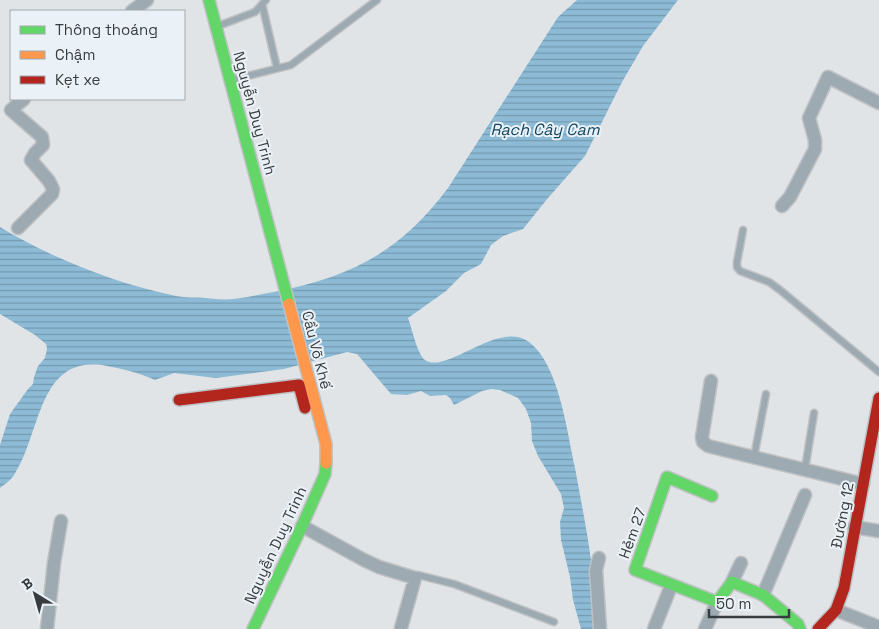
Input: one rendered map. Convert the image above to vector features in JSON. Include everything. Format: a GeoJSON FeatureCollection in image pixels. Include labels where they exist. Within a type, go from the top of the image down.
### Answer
{"type":"FeatureCollection","features":[{"type":"Feature","properties":{"kind":"street"},"geometry":{"type":"LineString","coordinates":[[133,10],[147,0]]}},
{"type":"Feature","properties":{"kind":"street","name":"Nguyễn Duy Trinh"},"geometry":{"type":"LineString","coordinates":[[209,0],[272,234]]}},
{"type":"Feature","properties":{"kind":"street"},"geometry":{"type":"LineString","coordinates":[[782,206],[790,197],[814,149],[815,140],[809,118],[828,77],[879,103]]}},
{"type":"Feature","properties":{"kind":"street"},"geometry":{"type":"LineString","coordinates":[[18,228],[52,194],[53,189],[31,160],[43,144],[42,137],[11,110],[23,100]]}},
{"type":"Feature","properties":{"kind":"street","name":"Cầu Võ Khế"},"geometry":{"type":"LineString","coordinates":[[272,234],[326,444],[325,474]]}},
{"type":"Feature","properties":{"kind":"street"},"geometry":{"type":"LineString","coordinates":[[711,381],[702,437],[703,442],[708,446],[863,484]]}},
{"type":"Feature","properties":{"kind":"street"},"geometry":{"type":"LineString","coordinates":[[179,400],[299,385],[316,455],[313,478],[318,491]]}},
{"type":"Feature","properties":{"kind":"street","name":"Đường 12"},"geometry":{"type":"LineString","coordinates":[[818,629],[836,610],[844,588],[879,398]]}},
{"type":"Feature","properties":{"kind":"street","name":"Nguyễn Duy Trinh"},"geometry":{"type":"LineString","coordinates":[[253,629],[325,474]]}},
{"type":"Feature","properties":{"kind":"street","name":"Hẻm 27"},"geometry":{"type":"LineString","coordinates":[[712,496],[667,477],[635,570],[671,586],[717,602]]}},
{"type":"Feature","properties":{"kind":"street"},"geometry":{"type":"LineString","coordinates":[[763,595],[805,495]]}},
{"type":"Feature","properties":{"kind":"street"},"geometry":{"type":"LineString","coordinates":[[48,629],[54,563],[61,521]]}},
{"type":"Feature","properties":{"kind":"street"},"geometry":{"type":"LineString","coordinates":[[302,526],[379,567],[415,578],[401,628]]}},
{"type":"Feature","properties":{"kind":"street"},"geometry":{"type":"LineString","coordinates":[[854,527],[879,531]]}},
{"type":"Feature","properties":{"kind":"street"},"geometry":{"type":"LineString","coordinates":[[599,558],[596,570],[600,629]]}},
{"type":"Feature","properties":{"kind":"street"},"geometry":{"type":"LineString","coordinates":[[705,629],[717,602],[732,582],[741,563]]}},
{"type":"Feature","properties":{"kind":"street"},"geometry":{"type":"LineString","coordinates":[[732,582],[763,595],[798,624],[800,629]]}},
{"type":"Feature","properties":{"kind":"street"},"geometry":{"type":"LineString","coordinates":[[654,629],[671,586]]}},
{"type":"Feature","properties":{"kind":"street"},"geometry":{"type":"LineString","coordinates":[[836,610],[879,627]]}},
{"type":"Feature","properties":{"kind":"lane"},"geometry":{"type":"LineString","coordinates":[[231,80],[291,65],[377,0]]}},
{"type":"Feature","properties":{"kind":"lane"},"geometry":{"type":"LineString","coordinates":[[217,26],[255,12],[264,2]]}},
{"type":"Feature","properties":{"kind":"lane"},"geometry":{"type":"LineString","coordinates":[[264,2],[277,68]]}},
{"type":"Feature","properties":{"kind":"lane"},"geometry":{"type":"LineString","coordinates":[[743,230],[738,262],[740,271],[769,282],[879,372]]}},
{"type":"Feature","properties":{"kind":"lane"},"geometry":{"type":"LineString","coordinates":[[754,457],[766,394]]}},
{"type":"Feature","properties":{"kind":"lane"},"geometry":{"type":"LineString","coordinates":[[805,469],[814,413]]}},
{"type":"Feature","properties":{"kind":"lane"},"geometry":{"type":"LineString","coordinates":[[415,578],[418,575],[454,584],[554,622]]}},
{"type":"Feature","properties":{"kind":"water","name":"Rạch Cây Cam"},"geometry":{"type":"Polygon","coordinates":[[[577,0],[678,0],[643,46],[622,82],[585,156],[523,229],[503,236],[491,245],[481,264],[464,273],[446,291],[408,318],[417,347],[425,360],[434,363],[446,360],[503,337],[517,337],[529,342],[539,352],[548,366],[555,382],[565,418],[582,505],[592,568],[596,629],[581,629],[561,540],[560,522],[564,508],[561,494],[538,456],[532,441],[531,423],[526,409],[518,398],[500,390],[491,389],[482,391],[454,405],[446,395],[430,396],[421,391],[407,395],[391,394],[357,354],[347,352],[284,369],[216,378],[174,373],[155,380],[107,366],[84,365],[67,372],[54,384],[37,419],[23,458],[14,475],[0,488],[0,445],[10,414],[33,384],[38,366],[45,358],[47,349],[46,344],[35,335],[0,314],[0,227],[41,249],[85,269],[131,285],[180,297],[243,298],[302,286],[350,269],[392,245],[430,210],[448,188],[558,17],[577,0]]]}},
{"type":"Feature","properties":{"kind":"traffic: fast"},"geometry":{"type":"LineString","coordinates":[[209,0],[289,304]]}},
{"type":"Feature","properties":{"kind":"traffic: fast"},"geometry":{"type":"LineString","coordinates":[[253,629],[325,474],[326,463]]}},
{"type":"Feature","properties":{"kind":"traffic: fast"},"geometry":{"type":"LineString","coordinates":[[712,496],[667,477],[635,570],[717,602],[732,582],[763,595],[798,624],[800,629]]}},
{"type":"Feature","properties":{"kind":"traffic: slow"},"geometry":{"type":"LineString","coordinates":[[289,304],[326,444],[326,463]]}},
{"type":"Feature","properties":{"kind":"traffic: jam"},"geometry":{"type":"LineString","coordinates":[[179,400],[299,385],[305,408]]}},
{"type":"Feature","properties":{"kind":"traffic: jam"},"geometry":{"type":"LineString","coordinates":[[818,629],[836,610],[844,588],[879,398]]}}]}
